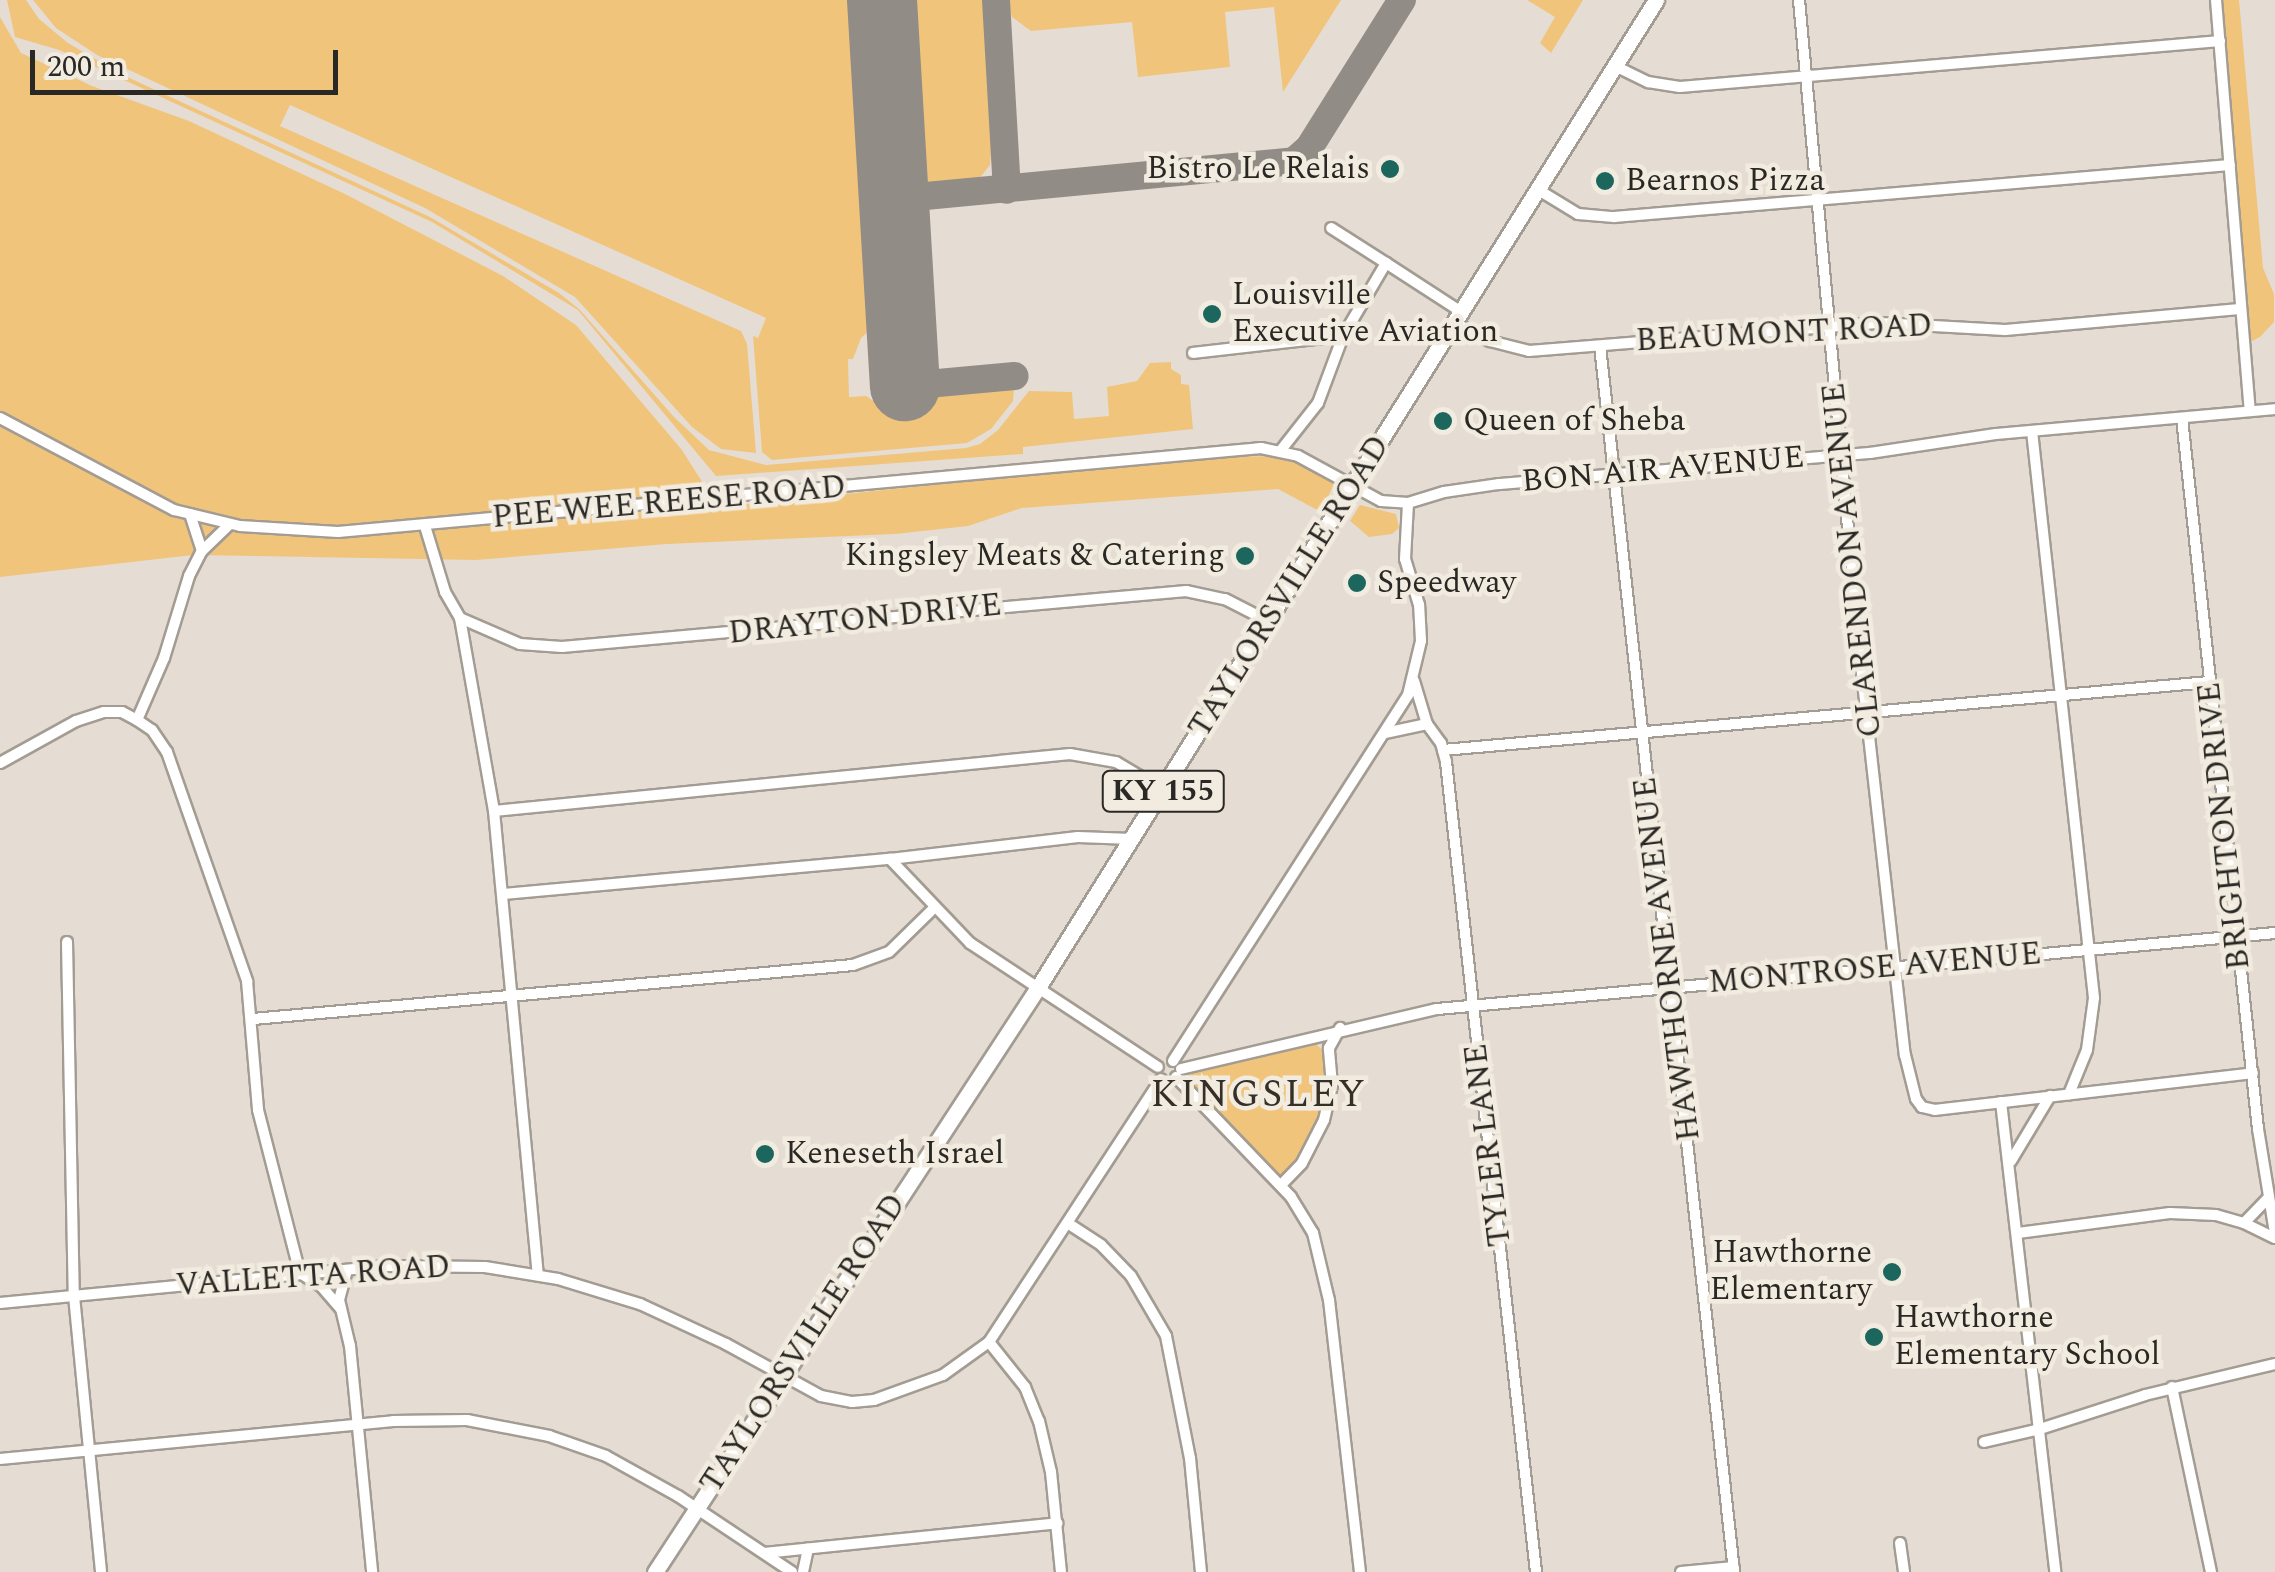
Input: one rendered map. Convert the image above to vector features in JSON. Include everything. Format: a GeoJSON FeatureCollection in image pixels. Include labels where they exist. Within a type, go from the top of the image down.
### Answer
{"type":"FeatureCollection","features":[{"type":"Feature","properties":{"kind":"main road","name":"TAYLORSVILLE ROAD"},"geometry":{"type":"LineString","coordinates":[[655,1572],[1038,989],[1656,0]]}},
{"type":"Feature","properties":{"kind":"street","name":"CLARENDON AVENUE"},"geometry":{"type":"LineString","coordinates":[[1800,0],[1840,455],[1909,1077],[1917,1102],[1930,1110],[2001,1102]]}},
{"type":"Feature","properties":{"kind":"street"},"geometry":{"type":"LineString","coordinates":[[2216,0],[2250,411]]}},
{"type":"Feature","properties":{"kind":"street"},"geometry":{"type":"LineString","coordinates":[[1614,66],[1667,88],[2220,41]]}},
{"type":"Feature","properties":{"kind":"street"},"geometry":{"type":"LineString","coordinates":[[1537,189],[1564,208],[1595,217],[2230,165]]}},
{"type":"Feature","properties":{"kind":"street","name":"BEAUMONT ROAD"},"geometry":{"type":"LineString","coordinates":[[1332,228],[1386,262],[1457,317],[1519,350],[1910,322],[2006,330],[2240,309]]}},
{"type":"Feature","properties":{"kind":"street"},"geometry":{"type":"LineString","coordinates":[[1281,450],[1318,402],[1343,336],[1386,262]]}},
{"type":"Feature","properties":{"kind":"street"},"geometry":{"type":"LineString","coordinates":[[1193,353],[1343,336]]}},
{"type":"Feature","properties":{"kind":"street","name":"HAWTHORNE AVENUE"},"geometry":{"type":"LineString","coordinates":[[1600,346],[1734,1569]]}},
{"type":"Feature","properties":{"kind":"street","name":"BON AIR AVENUE"},"geometry":{"type":"LineString","coordinates":[[1408,503],[1464,488],[1840,455],[2032,431],[2275,409]]}},
{"type":"Feature","properties":{"kind":"street","name":"PEE WEE REESE ROAD"},"geometry":{"type":"LineString","coordinates":[[0,418],[145,498],[190,514],[230,524],[338,532],[1261,448],[1281,450],[1354,486]]}},
{"type":"Feature","properties":{"kind":"street","name":"BRIGHTON DRIVE"},"geometry":{"type":"LineString","coordinates":[[2182,418],[2252,1074],[2275,1236]]}},
{"type":"Feature","properties":{"kind":"street"},"geometry":{"type":"LineString","coordinates":[[2032,431],[2090,951],[2093,1021],[2069,1094]]}},
{"type":"Feature","properties":{"kind":"street"},"geometry":{"type":"LineString","coordinates":[[1062,1572],[1039,1421],[1025,1387],[989,1342],[1161,1079],[1176,1069],[1414,680],[1420,622],[1405,559],[1408,503],[1381,501],[1354,486]]}},
{"type":"Feature","properties":{"kind":"street"},"geometry":{"type":"LineString","coordinates":[[190,514],[202,550]]}},
{"type":"Feature","properties":{"kind":"street"},"geometry":{"type":"LineString","coordinates":[[138,720],[202,550],[230,524]]}},
{"type":"Feature","properties":{"kind":"street"},"geometry":{"type":"LineString","coordinates":[[425,526],[445,592],[460,618],[494,810],[538,1275]]}},
{"type":"Feature","properties":{"kind":"street","name":"DRAYTON DRIVE"},"geometry":{"type":"LineString","coordinates":[[460,618],[520,644],[562,647],[1186,591],[1225,600],[1270,622]]}},
{"type":"Feature","properties":{"kind":"street","name":"TYLER LANE"},"geometry":{"type":"LineString","coordinates":[[1414,680],[1427,724],[1443,750],[1536,1572]]}},
{"type":"Feature","properties":{"kind":"street"},"geometry":{"type":"LineString","coordinates":[[1443,750],[2210,682]]}},
{"type":"Feature","properties":{"kind":"street"},"geometry":{"type":"LineString","coordinates":[[0,762],[94,714],[122,712],[152,730],[171,760],[237,946],[253,1019],[260,1122],[300,1273],[321,1286],[341,1308]]}},
{"type":"Feature","properties":{"kind":"street"},"geometry":{"type":"LineString","coordinates":[[1384,734],[1396,727],[1427,724]]}},
{"type":"Feature","properties":{"kind":"street"},"geometry":{"type":"LineString","coordinates":[[494,810],[1070,754],[1116,762],[1164,790]]}},
{"type":"Feature","properties":{"kind":"street"},"geometry":{"type":"LineString","coordinates":[[504,894],[890,859],[1078,836],[1132,839]]}},
{"type":"Feature","properties":{"kind":"street"},"geometry":{"type":"LineString","coordinates":[[890,859],[970,943],[1158,1066],[1176,1069],[1281,1185],[1313,1232],[1326,1278],[1360,1572]]}},
{"type":"Feature","properties":{"kind":"street"},"geometry":{"type":"LineString","coordinates":[[253,1019],[862,964],[889,952],[934,908]]}},
{"type":"Feature","properties":{"kind":"street","name":"MONTROSE AVENUE"},"geometry":{"type":"LineString","coordinates":[[1176,1069],[1340,1028],[1472,1005],[1896,970],[2275,933]]}},
{"type":"Feature","properties":{"kind":"street"},"geometry":{"type":"LineString","coordinates":[[66,942],[74,1296],[101,1572]]}},
{"type":"Feature","properties":{"kind":"street"},"geometry":{"type":"LineString","coordinates":[[1281,1185],[1302,1163],[1324,1120],[1332,1085],[1329,1048],[1340,1028]]}},
{"type":"Feature","properties":{"kind":"street"},"geometry":{"type":"LineString","coordinates":[[1313,1034],[1329,1048]]}},
{"type":"Feature","properties":{"kind":"street"},"geometry":{"type":"LineString","coordinates":[[1158,1066],[1161,1079]]}},
{"type":"Feature","properties":{"kind":"street"},"geometry":{"type":"LineString","coordinates":[[2055,1572],[2001,1102],[2252,1074]]}},
{"type":"Feature","properties":{"kind":"street"},"geometry":{"type":"LineString","coordinates":[[2010,1162],[2050,1096]]}},
{"type":"Feature","properties":{"kind":"street"},"geometry":{"type":"LineString","coordinates":[[2244,1223],[2267,1199]]}},
{"type":"Feature","properties":{"kind":"street"},"geometry":{"type":"LineString","coordinates":[[2018,1233],[2170,1213],[2216,1215],[2275,1236]]}},
{"type":"Feature","properties":{"kind":"street"},"geometry":{"type":"LineString","coordinates":[[1069,1224],[1101,1245],[1131,1276],[1166,1336],[1190,1458],[1201,1572]]}},
{"type":"Feature","properties":{"kind":"street","name":"VALLETTA ROAD"},"geometry":{"type":"LineString","coordinates":[[0,1304],[300,1273],[458,1265],[538,1275],[640,1304],[832,1400],[874,1400],[942,1375],[989,1342]]}},
{"type":"Feature","properties":{"kind":"street"},"geometry":{"type":"LineString","coordinates":[[348,1270],[339,1292],[350,1346],[372,1572]]}},
{"type":"Feature","properties":{"kind":"street"},"geometry":{"type":"LineString","coordinates":[[1984,1442],[2172,1388],[2275,1364]]}},
{"type":"Feature","properties":{"kind":"street"},"geometry":{"type":"LineString","coordinates":[[2172,1388],[2211,1572]]}},
{"type":"Feature","properties":{"kind":"street"},"geometry":{"type":"LineString","coordinates":[[0,1459],[357,1424],[467,1420],[531,1431],[606,1456],[696,1508],[792,1572]]}},
{"type":"Feature","properties":{"kind":"street"},"geometry":{"type":"LineString","coordinates":[[763,1553],[1057,1523]]}},
{"type":"Feature","properties":{"kind":"street"},"geometry":{"type":"LineString","coordinates":[[1900,1543],[1904,1572]]}},
{"type":"Feature","properties":{"kind":"street"},"geometry":{"type":"LineString","coordinates":[[804,1572],[808,1549]]}},
{"type":"Feature","properties":{"kind":"street"},"geometry":{"type":"LineString","coordinates":[[1680,1572],[1734,1569]]}},
{"type":"Feature","properties":{"kind":"shaded area"},"geometry":{"type":"Polygon","coordinates":[[[7,0],[26,0],[39,19],[68,43],[123,75],[430,217],[559,293],[579,309],[674,417],[709,450],[766,465],[966,448],[980,444],[998,430],[1029,391],[1072,392],[1074,419],[1109,416],[1107,387],[1137,381],[1150,363],[1171,362],[1171,369],[1181,375],[1181,384],[1189,385],[1193,429],[1023,447],[1023,454],[716,476],[578,310],[432,222],[59,50],[15,37],[7,0]]]}},
{"type":"Feature","properties":{"kind":"shaded area"},"geometry":{"type":"Polygon","coordinates":[[[33,0],[861,0],[880,321],[861,338],[853,359],[848,359],[849,397],[866,396],[881,406],[903,410],[918,408],[938,392],[1007,388],[1014,389],[1013,401],[991,429],[967,443],[772,460],[762,452],[753,336],[758,338],[766,318],[290,105],[280,126],[741,331],[747,344],[756,453],[721,449],[692,427],[575,297],[425,208],[97,55],[56,28],[33,0]]]}},
{"type":"Feature","properties":{"kind":"shaded area"},"geometry":{"type":"Polygon","coordinates":[[[896,0],[984,0],[992,141],[990,165],[978,180],[930,185],[911,169],[907,158],[896,0]]]}},
{"type":"Feature","properties":{"kind":"shaded area"},"geometry":{"type":"Polygon","coordinates":[[[1008,0],[1341,0],[1283,92],[1274,7],[1225,12],[1230,67],[1138,77],[1132,22],[1031,31],[1012,17],[1008,0]]]}},
{"type":"Feature","properties":{"kind":"shaded area"},"geometry":{"type":"Polygon","coordinates":[[[1527,0],[1583,0],[1551,53],[1540,43],[1555,17],[1527,0]]]}},
{"type":"Feature","properties":{"kind":"shaded area"},"geometry":{"type":"Polygon","coordinates":[[[2219,0],[2239,0],[2263,268],[2274,294],[2274,322],[2250,342],[2219,0]]]}},
{"type":"Feature","properties":{"kind":"shaded area"},"geometry":{"type":"Polygon","coordinates":[[[0,17],[21,53],[92,86],[189,121],[345,194],[503,276],[576,325],[682,450],[718,507],[1204,457],[1290,456],[1334,484],[1321,512],[1278,489],[1022,508],[968,526],[895,534],[667,544],[476,560],[193,555],[0,577],[0,17]]]}},
{"type":"Feature","properties":{"kind":"shaded area"},"geometry":{"type":"Polygon","coordinates":[[[1360,505],[1396,514],[1399,528],[1392,534],[1369,537],[1350,521],[1360,505]]]}},
{"type":"Feature","properties":{"kind":"shaded area"},"geometry":{"type":"Polygon","coordinates":[[[1315,1043],[1326,1054],[1328,1080],[1322,1117],[1305,1153],[1280,1176],[1185,1079],[1192,1072],[1279,1047],[1315,1043]]]}},
{"type":"Feature","properties":{"kind":"taxiway"},"geometry":{"type":"LineString","coordinates":[[996,0],[1007,190]]}},
{"type":"Feature","properties":{"kind":"taxiway"},"geometry":{"type":"LineString","coordinates":[[894,199],[1294,161],[1309,148],[1402,0]]}},
{"type":"Feature","properties":{"kind":"taxiway"},"geometry":{"type":"LineString","coordinates":[[905,386],[1015,376]]}},
{"type":"Feature","properties":{"kind":"runway"},"geometry":{"type":"LineString","coordinates":[[882,0],[905,386]]}},
{"type":"Feature","properties":{"kind":"place","name":"Bistro Le Relais"},"geometry":{"type":"Point","coordinates":[1390,169]}},
{"type":"Feature","properties":{"kind":"place","name":"Bearnos Pizza"},"geometry":{"type":"Point","coordinates":[1605,181]}},
{"type":"Feature","properties":{"kind":"place","name":"Louisville Executive Aviation"},"geometry":{"type":"Point","coordinates":[1212,314]}},
{"type":"Feature","properties":{"kind":"place","name":"Queen of Sheba"},"geometry":{"type":"Point","coordinates":[1443,421]}},
{"type":"Feature","properties":{"kind":"place","name":"Kingsley Meats & Catering"},"geometry":{"type":"Point","coordinates":[1245,556]}},
{"type":"Feature","properties":{"kind":"place","name":"Speedway"},"geometry":{"type":"Point","coordinates":[1357,583]}},
{"type":"Feature","properties":{"kind":"place","name":"Keneseth Israel"},"geometry":{"type":"Point","coordinates":[765,1154]}},
{"type":"Feature","properties":{"kind":"place","name":"Hawthorne Elementary"},"geometry":{"type":"Point","coordinates":[1892,1272]}},
{"type":"Feature","properties":{"kind":"place","name":"Hawthorne Elementary School"},"geometry":{"type":"Point","coordinates":[1874,1337]}},
{"type":"Feature","properties":{"kind":"district","name":"KINGSLEY"},"geometry":{"type":"Point","coordinates":[1259,1096]}}]}
